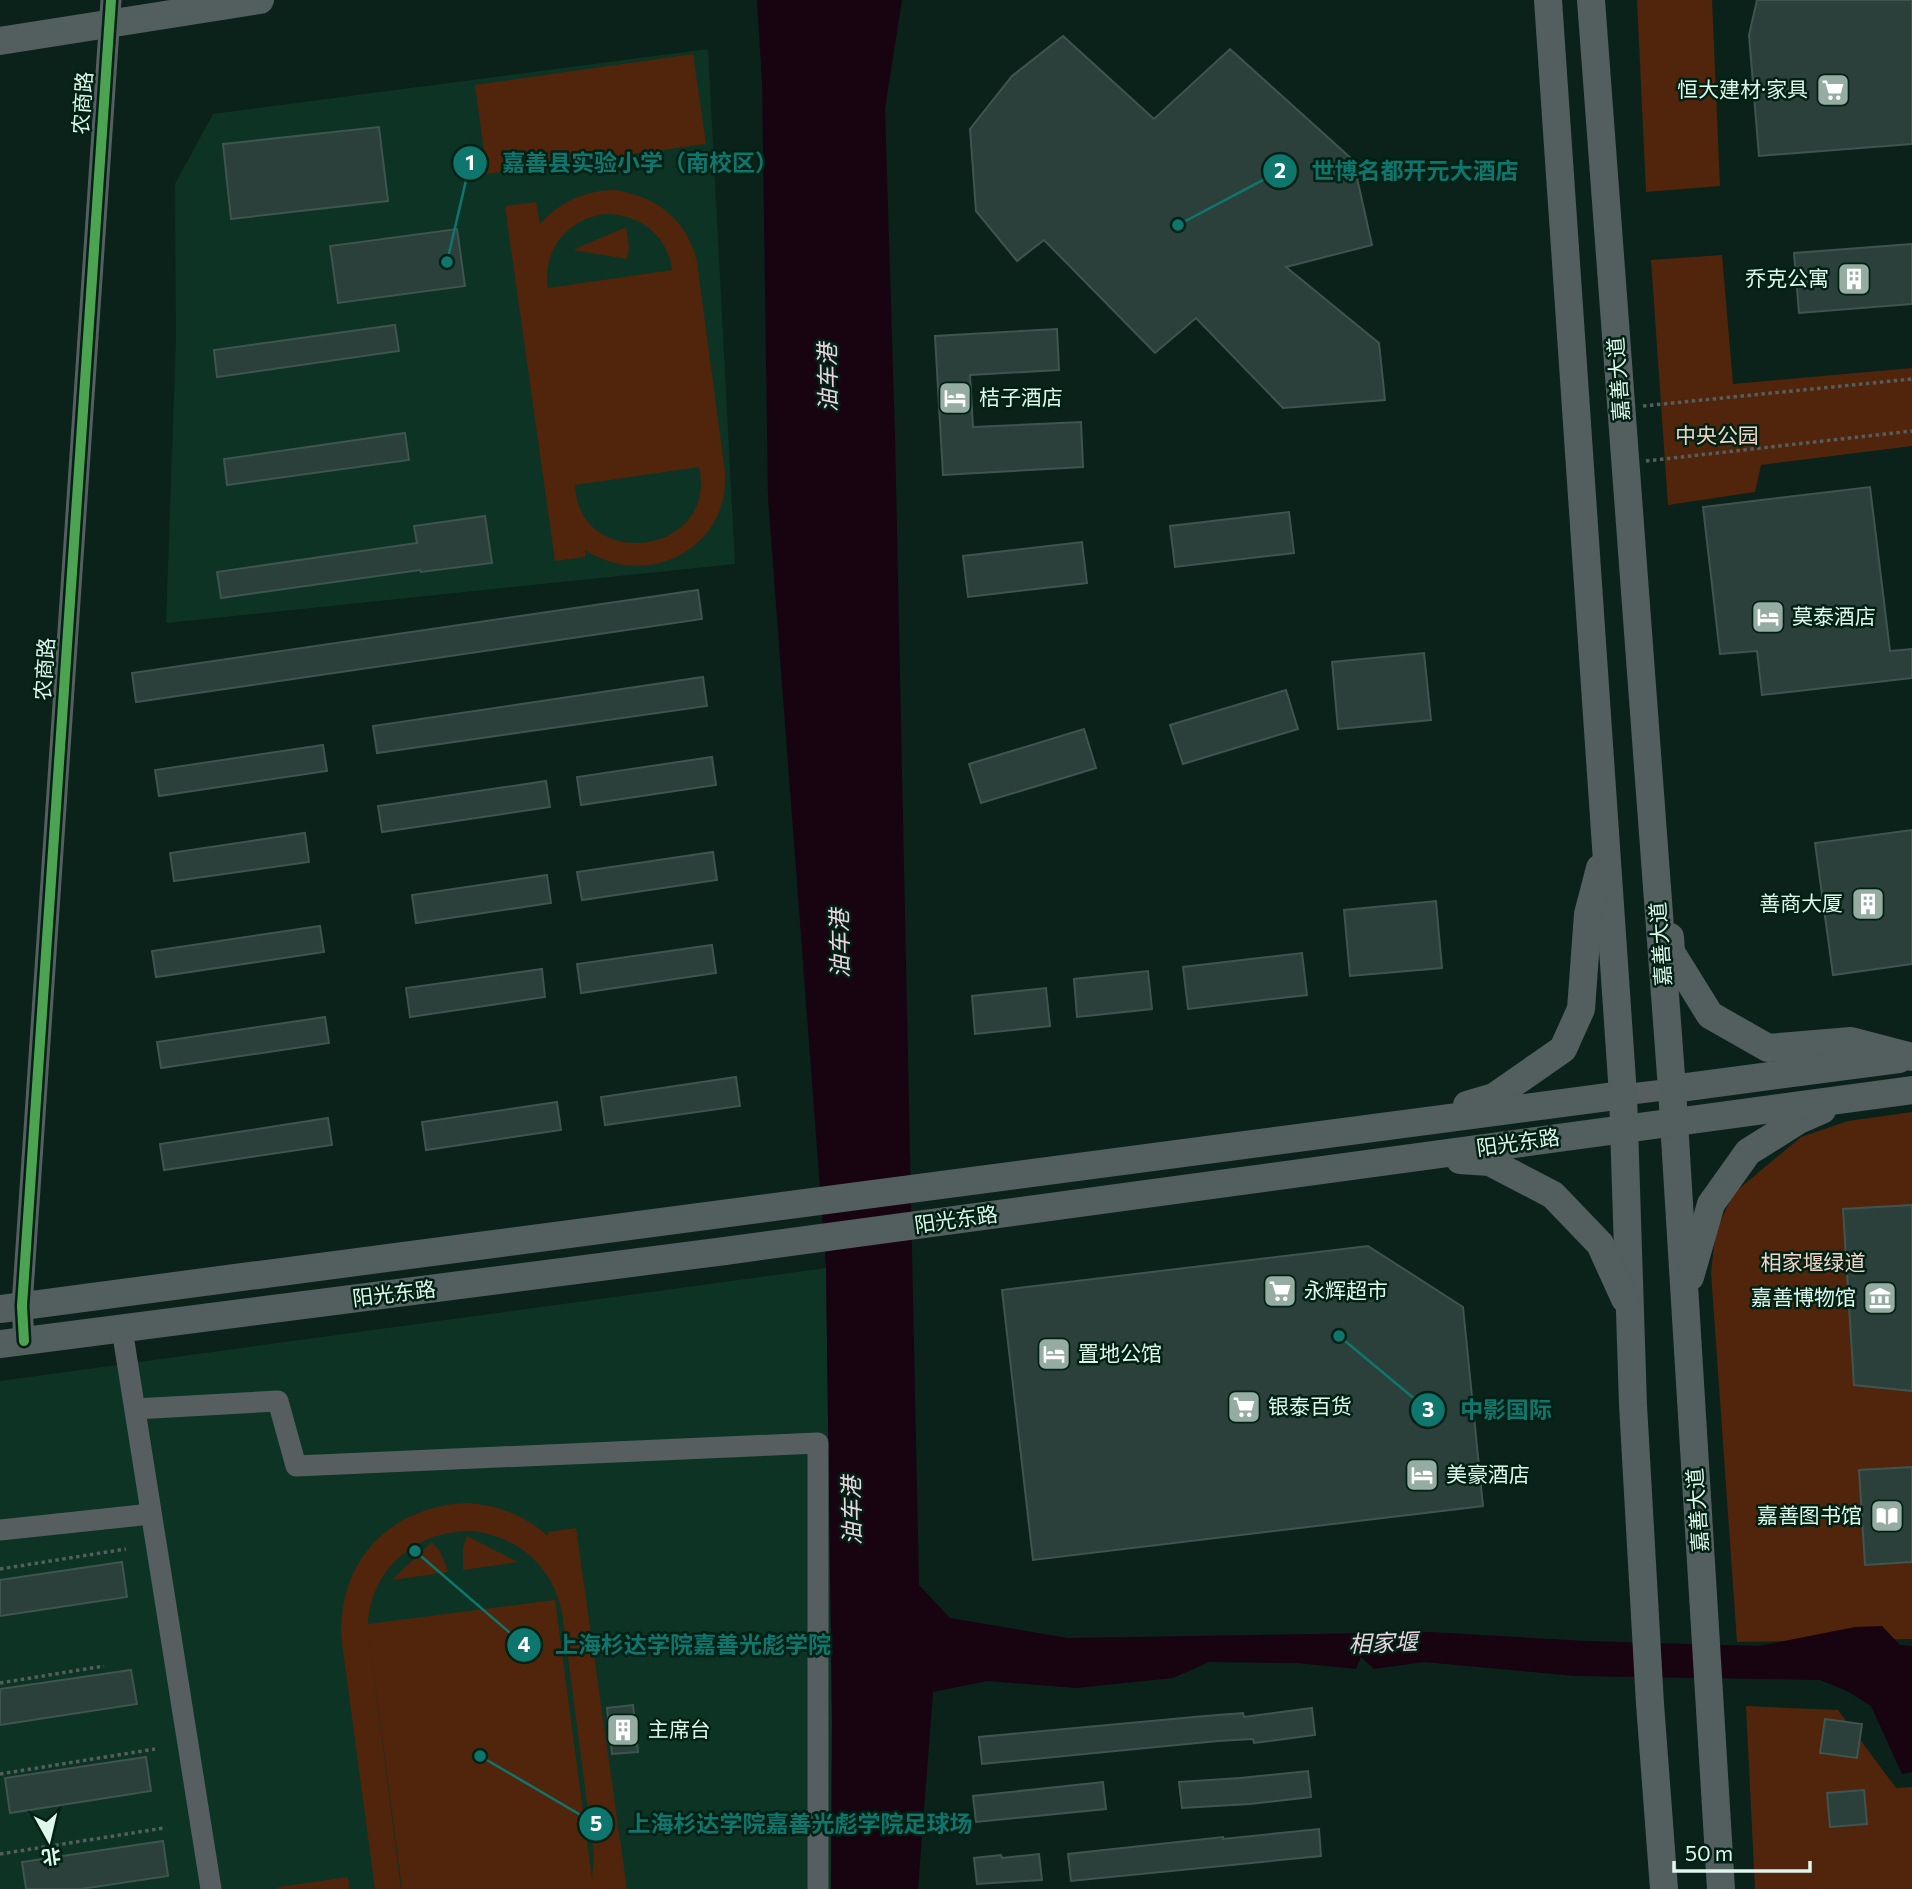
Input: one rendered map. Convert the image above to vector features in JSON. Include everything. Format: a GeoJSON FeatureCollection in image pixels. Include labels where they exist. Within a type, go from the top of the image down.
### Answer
{"type":"FeatureCollection","features":[{"type":"Feature","properties":{"kind":"main road"},"geometry":{"type":"LineString","coordinates":[[0,41],[109,12],[260,0]]}},
{"type":"Feature","properties":{"kind":"main road"},"geometry":{"type":"LineString","coordinates":[[1548,0],[1623,1095],[1633,1405],[1650,1704],[1664,1889]]}},
{"type":"Feature","properties":{"kind":"main road","name":"嘉善大道"},"geometry":{"type":"LineString","coordinates":[[1591,0],[1672,1089],[1721,1889]]}},
{"type":"Feature","properties":{"kind":"main road"},"geometry":{"type":"LineString","coordinates":[[1413,1122],[1494,1097],[1563,1049],[1581,1009],[1588,914],[1606,845]]}},
{"type":"Feature","properties":{"kind":"main road"},"geometry":{"type":"LineString","coordinates":[[1657,888],[1668,903],[1671,951],[1710,1015],[1768,1048],[1851,1041],[1912,1057]]}},
{"type":"Feature","properties":{"kind":"main road","name":"阳光东路"},"geometry":{"type":"LineString","coordinates":[[1672,1089],[1912,1057]]}},
{"type":"Feature","properties":{"kind":"main road","name":"阳光东路"},"geometry":{"type":"LineString","coordinates":[[12,1343],[725,1251],[1912,1090]]}},
{"type":"Feature","properties":{"kind":"main road","name":"阳光东路"},"geometry":{"type":"LineString","coordinates":[[11,1307],[1623,1095]]}},
{"type":"Feature","properties":{"kind":"main road"},"geometry":{"type":"LineString","coordinates":[[1684,1297],[1711,1204],[1748,1152],[1799,1120],[1851,1098]]}},
{"type":"Feature","properties":{"kind":"main road"},"geometry":{"type":"LineString","coordinates":[[1416,1157],[1490,1162],[1553,1195],[1600,1244],[1630,1309]]}},
{"type":"Feature","properties":{"kind":"street","name":"农商路"},"geometry":{"type":"LineString","coordinates":[[12,1343],[11,1307],[109,12]]}},
{"type":"Feature","properties":{"kind":"street","name":"阳光东路"},"geometry":{"type":"LineString","coordinates":[[1623,1095],[1672,1089]]}},
{"type":"Feature","properties":{"kind":"street"},"geometry":{"type":"LineString","coordinates":[[122,1329],[211,1889]]}},
{"type":"Feature","properties":{"kind":"street"},"geometry":{"type":"LineString","coordinates":[[135,1409],[278,1401],[296,1466],[818,1443],[818,1889]]}},
{"type":"Feature","properties":{"kind":"street"},"geometry":{"type":"LineString","coordinates":[[0,1530],[152,1514]]}},
{"type":"Feature","properties":{"kind":"path"},"geometry":{"type":"LineString","coordinates":[[1621,409],[1912,379]]}},
{"type":"Feature","properties":{"kind":"path"},"geometry":{"type":"LineString","coordinates":[[1625,463],[1912,431]]}},
{"type":"Feature","properties":{"kind":"path"},"geometry":{"type":"LineString","coordinates":[[0,1569],[126,1549]]}},
{"type":"Feature","properties":{"kind":"path"},"geometry":{"type":"LineString","coordinates":[[0,1683],[104,1666]]}},
{"type":"Feature","properties":{"kind":"path"},"geometry":{"type":"LineString","coordinates":[[0,1774],[155,1749]]}},
{"type":"Feature","properties":{"kind":"path"},"geometry":{"type":"LineString","coordinates":[[0,1854],[164,1828]]}},
{"type":"Feature","properties":{"kind":"shaded area"},"geometry":{"type":"Polygon","coordinates":[[[708,49],[735,564],[166,623],[176,340],[175,184],[213,114],[708,49]]]}},
{"type":"Feature","properties":{"kind":"shaded area"},"geometry":{"type":"Polygon","coordinates":[[[826,1268],[832,1720],[831,1889],[0,1889],[0,1381],[826,1268]]]}},
{"type":"Feature","properties":{"kind":"green space"},"geometry":{"type":"Polygon","coordinates":[[[1637,0],[1712,0],[1720,186],[1646,192],[1637,0]]]}},
{"type":"Feature","properties":{"kind":"green space"},"geometry":{"type":"Polygon","coordinates":[[[693,54],[706,144],[487,174],[475,85],[693,54]]]}},
{"type":"Feature","properties":{"kind":"green space"},"geometry":{"type":"Polygon","coordinates":[[[614,190],[643,198],[668,212],[678,222],[693,247],[725,472],[723,499],[714,522],[700,541],[680,555],[658,563],[634,566],[609,562],[585,550],[585,557],[555,561],[505,206],[536,202],[540,224],[573,199],[614,190]],[[606,214],[580,222],[560,238],[549,261],[548,288],[672,270],[665,247],[650,229],[630,218],[606,214]],[[699,467],[575,485],[582,513],[599,532],[621,542],[646,542],[670,535],[689,519],[700,497],[699,467]]]}},
{"type":"Feature","properties":{"kind":"green space"},"geometry":{"type":"Polygon","coordinates":[[[626,227],[629,248],[627,259],[573,250],[626,227]]]}},
{"type":"Feature","properties":{"kind":"green space","name":"中央公园"},"geometry":{"type":"Polygon","coordinates":[[[1722,255],[1733,384],[1912,368],[1912,446],[1761,465],[1755,492],[1668,505],[1651,260],[1722,255]]]}},
{"type":"Feature","properties":{"kind":"green space","name":"相家堰绿道"},"geometry":{"type":"Polygon","coordinates":[[[1912,1112],[1912,1639],[1737,1642],[1711,1272],[1716,1230],[1734,1193],[1801,1137],[1848,1121],[1912,1112]]]}},
{"type":"Feature","properties":{"kind":"green space"},"geometry":{"type":"Polygon","coordinates":[[[467,1503],[489,1506],[530,1522],[548,1536],[548,1532],[576,1528],[627,1889],[402,1889],[368,1628],[401,1889],[375,1889],[342,1643],[342,1614],[347,1588],[372,1545],[391,1528],[413,1515],[439,1507],[467,1503]],[[453,1532],[416,1545],[401,1556],[388,1569],[378,1585],[368,1624],[555,1600],[592,1879],[594,1856],[562,1612],[550,1581],[531,1556],[519,1547],[490,1534],[453,1532]]]}},
{"type":"Feature","properties":{"kind":"green space"},"geometry":{"type":"Polygon","coordinates":[[[467,1536],[518,1562],[463,1570],[463,1548],[467,1536]]]}},
{"type":"Feature","properties":{"kind":"green space"},"geometry":{"type":"Polygon","coordinates":[[[432,1542],[441,1553],[448,1572],[392,1580],[432,1542]]]}},
{"type":"Feature","properties":{"kind":"green space"},"geometry":{"type":"Polygon","coordinates":[[[1746,1706],[1838,1710],[1896,1788],[1912,1787],[1912,1889],[1755,1889],[1746,1706]]]}},
{"type":"Feature","properties":{"kind":"green space"},"geometry":{"type":"Polygon","coordinates":[[[348,1877],[349,1889],[276,1889],[279,1887],[348,1877]]]}},
{"type":"Feature","properties":{"kind":"water"},"geometry":{"type":"Polygon","coordinates":[[[757,0],[902,0],[885,109],[895,436],[919,1585],[950,1618],[1068,1638],[1431,1632],[1586,1641],[1759,1646],[1855,1627],[1882,1626],[1900,1645],[1912,1646],[1912,1772],[1902,1774],[1871,1706],[1847,1691],[1820,1680],[1575,1676],[1424,1662],[1374,1669],[1361,1657],[1356,1669],[1297,1663],[1209,1662],[1173,1678],[1076,1688],[988,1681],[933,1692],[918,1889],[831,1889],[832,1720],[826,1268],[768,498],[762,81],[757,0]]]}},
{"type":"Feature","properties":{"kind":"building","name":"恒大建材·家具"},"geometry":{"type":"Polygon","coordinates":[[[1757,0],[1912,0],[1912,144],[1759,156],[1749,35],[1757,0]]]}},
{"type":"Feature","properties":{"kind":"building"},"geometry":{"type":"Polygon","coordinates":[[[1063,36],[1154,119],[1230,49],[1353,160],[1372,245],[1286,267],[1379,343],[1385,400],[1283,408],[1196,318],[1155,353],[1044,240],[1017,261],[976,211],[970,129],[1012,76],[1063,36]]]}},
{"type":"Feature","properties":{"kind":"building"},"geometry":{"type":"Polygon","coordinates":[[[379,127],[388,201],[231,219],[223,144],[379,127]]]}},
{"type":"Feature","properties":{"kind":"building"},"geometry":{"type":"Polygon","coordinates":[[[457,229],[465,286],[338,303],[330,246],[457,229]]]}},
{"type":"Feature","properties":{"kind":"building","name":"乔克公寓"},"geometry":{"type":"Polygon","coordinates":[[[1912,244],[1912,304],[1799,313],[1794,253],[1912,244]]]}},
{"type":"Feature","properties":{"kind":"building"},"geometry":{"type":"Polygon","coordinates":[[[395,325],[399,351],[217,377],[214,350],[395,325]]]}},
{"type":"Feature","properties":{"kind":"building","name":"桔子酒店"},"geometry":{"type":"Polygon","coordinates":[[[1057,329],[1059,370],[970,375],[973,427],[1081,422],[1083,467],[943,475],[935,336],[1057,329]]]}},
{"type":"Feature","properties":{"kind":"building"},"geometry":{"type":"Polygon","coordinates":[[[405,433],[409,460],[227,485],[224,459],[405,433]]]}},
{"type":"Feature","properties":{"kind":"building"},"geometry":{"type":"Polygon","coordinates":[[[1870,487],[1890,651],[1912,649],[1912,678],[1762,695],[1757,651],[1720,654],[1703,507],[1870,487]]]}},
{"type":"Feature","properties":{"kind":"building"},"geometry":{"type":"Polygon","coordinates":[[[1289,512],[1294,553],[1175,567],[1170,526],[1289,512]]]}},
{"type":"Feature","properties":{"kind":"building"},"geometry":{"type":"Polygon","coordinates":[[[485,516],[492,563],[420,570],[221,598],[217,572],[417,543],[414,526],[485,516]]]}},
{"type":"Feature","properties":{"kind":"building"},"geometry":{"type":"Polygon","coordinates":[[[1082,542],[1087,583],[968,597],[963,556],[1082,542]]]}},
{"type":"Feature","properties":{"kind":"building"},"geometry":{"type":"Polygon","coordinates":[[[698,590],[702,619],[136,702],[132,673],[698,590]]]}},
{"type":"Feature","properties":{"kind":"building"},"geometry":{"type":"Polygon","coordinates":[[[1424,653],[1431,720],[1338,729],[1332,662],[1424,653]]]}},
{"type":"Feature","properties":{"kind":"building"},"geometry":{"type":"Polygon","coordinates":[[[703,677],[707,706],[377,753],[373,726],[703,677]]]}},
{"type":"Feature","properties":{"kind":"building"},"geometry":{"type":"Polygon","coordinates":[[[1286,690],[1298,729],[1183,764],[1170,725],[1286,690]]]}},
{"type":"Feature","properties":{"kind":"building"},"geometry":{"type":"Polygon","coordinates":[[[1084,729],[1096,768],[981,803],[969,764],[1084,729]]]}},
{"type":"Feature","properties":{"kind":"building"},"geometry":{"type":"Polygon","coordinates":[[[323,745],[327,771],[159,796],[155,770],[323,745]]]}},
{"type":"Feature","properties":{"kind":"building"},"geometry":{"type":"Polygon","coordinates":[[[712,757],[716,785],[581,805],[577,777],[712,757]]]}},
{"type":"Feature","properties":{"kind":"building"},"geometry":{"type":"Polygon","coordinates":[[[546,781],[550,807],[382,832],[378,806],[546,781]]]}},
{"type":"Feature","properties":{"kind":"building","name":"善商大厦"},"geometry":{"type":"Polygon","coordinates":[[[1912,830],[1912,964],[1833,975],[1815,843],[1912,830]]]}},
{"type":"Feature","properties":{"kind":"building"},"geometry":{"type":"Polygon","coordinates":[[[305,833],[309,862],[174,881],[170,853],[305,833]]]}},
{"type":"Feature","properties":{"kind":"building"},"geometry":{"type":"Polygon","coordinates":[[[713,852],[717,880],[582,900],[577,872],[713,852]]]}},
{"type":"Feature","properties":{"kind":"building"},"geometry":{"type":"Polygon","coordinates":[[[547,875],[551,903],[416,923],[412,895],[547,875]]]}},
{"type":"Feature","properties":{"kind":"building"},"geometry":{"type":"Polygon","coordinates":[[[1436,901],[1442,968],[1350,976],[1344,910],[1436,901]]]}},
{"type":"Feature","properties":{"kind":"building"},"geometry":{"type":"Polygon","coordinates":[[[320,926],[324,952],[156,977],[152,951],[320,926]]]}},
{"type":"Feature","properties":{"kind":"building"},"geometry":{"type":"Polygon","coordinates":[[[712,945],[716,973],[581,993],[577,964],[712,945]]]}},
{"type":"Feature","properties":{"kind":"building"},"geometry":{"type":"Polygon","coordinates":[[[1302,953],[1307,995],[1188,1009],[1183,967],[1302,953]]]}},
{"type":"Feature","properties":{"kind":"building"},"geometry":{"type":"Polygon","coordinates":[[[542,969],[545,997],[410,1017],[406,988],[542,969]]]}},
{"type":"Feature","properties":{"kind":"building"},"geometry":{"type":"Polygon","coordinates":[[[1148,971],[1152,1009],[1077,1017],[1074,979],[1148,971]]]}},
{"type":"Feature","properties":{"kind":"building"},"geometry":{"type":"Polygon","coordinates":[[[1046,988],[1050,1026],[975,1034],[972,996],[1046,988]]]}},
{"type":"Feature","properties":{"kind":"building"},"geometry":{"type":"Polygon","coordinates":[[[325,1017],[329,1043],[161,1068],[157,1042],[325,1017]]]}},
{"type":"Feature","properties":{"kind":"building"},"geometry":{"type":"Polygon","coordinates":[[[736,1077],[740,1106],[605,1125],[601,1097],[736,1077]]]}},
{"type":"Feature","properties":{"kind":"building"},"geometry":{"type":"Polygon","coordinates":[[[557,1102],[561,1130],[426,1150],[422,1122],[557,1102]]]}},
{"type":"Feature","properties":{"kind":"building"},"geometry":{"type":"Polygon","coordinates":[[[328,1118],[332,1145],[164,1170],[160,1144],[328,1118]]]}},
{"type":"Feature","properties":{"kind":"building","name":"嘉善博物馆"},"geometry":{"type":"Polygon","coordinates":[[[1912,1205],[1912,1391],[1854,1385],[1843,1209],[1912,1205]]]}},
{"type":"Feature","properties":{"kind":"building","name":"银泰百货"},"geometry":{"type":"Polygon","coordinates":[[[1368,1246],[1463,1307],[1483,1506],[1033,1560],[1002,1290],[1368,1246]]]}},
{"type":"Feature","properties":{"kind":"building","name":"嘉善图书馆"},"geometry":{"type":"Polygon","coordinates":[[[1912,1467],[1912,1562],[1865,1565],[1859,1470],[1912,1467]]]}},
{"type":"Feature","properties":{"kind":"building"},"geometry":{"type":"Polygon","coordinates":[[[122,1562],[127,1597],[0,1616],[0,1580],[122,1562]]]}},
{"type":"Feature","properties":{"kind":"building"},"geometry":{"type":"Polygon","coordinates":[[[131,1670],[137,1704],[0,1725],[0,1689],[131,1670]]]}},
{"type":"Feature","properties":{"kind":"building","name":"主席台"},"geometry":{"type":"Polygon","coordinates":[[[633,1705],[638,1752],[612,1754],[607,1708],[633,1705]]]}},
{"type":"Feature","properties":{"kind":"building"},"geometry":{"type":"Polygon","coordinates":[[[1312,1708],[1315,1735],[1254,1743],[1253,1739],[1218,1741],[982,1764],[979,1737],[1243,1713],[1244,1717],[1312,1708]]]}},
{"type":"Feature","properties":{"kind":"building"},"geometry":{"type":"Polygon","coordinates":[[[1825,1719],[1862,1724],[1857,1758],[1820,1753],[1825,1719]]]}},
{"type":"Feature","properties":{"kind":"building"},"geometry":{"type":"Polygon","coordinates":[[[146,1757],[151,1791],[10,1813],[5,1778],[146,1757]]]}},
{"type":"Feature","properties":{"kind":"building"},"geometry":{"type":"Polygon","coordinates":[[[1308,1771],[1311,1797],[1182,1808],[1179,1782],[1308,1771]]]}},
{"type":"Feature","properties":{"kind":"building"},"geometry":{"type":"Polygon","coordinates":[[[1103,1782],[1106,1809],[976,1822],[973,1796],[1103,1782]]]}},
{"type":"Feature","properties":{"kind":"building"},"geometry":{"type":"Polygon","coordinates":[[[1864,1790],[1867,1824],[1830,1827],[1827,1793],[1864,1790]]]}},
{"type":"Feature","properties":{"kind":"building"},"geometry":{"type":"Polygon","coordinates":[[[1319,1829],[1321,1856],[1071,1881],[1068,1854],[1319,1829]]]}},
{"type":"Feature","properties":{"kind":"building"},"geometry":{"type":"Polygon","coordinates":[[[163,1841],[168,1876],[81,1889],[26,1889],[22,1862],[163,1841]]]}},
{"type":"Feature","properties":{"kind":"building"},"geometry":{"type":"Polygon","coordinates":[[[1039,1854],[1042,1880],[977,1884],[974,1858],[1039,1854]]]}},
{"type":"Feature","properties":{"kind":"cycle path"},"geometry":{"type":"LineString","coordinates":[[24,1341],[22,1306],[111,0]]}},
{"type":"Feature","properties":{"kind":"place","name":"恒大建材·家具"},"geometry":{"type":"Point","coordinates":[1833,90]}},
{"type":"Feature","properties":{"kind":"place","name":"世博名都开元大酒店"},"geometry":{"type":"Point","coordinates":[1178,225]}},
{"type":"Feature","properties":{"kind":"place","name":"嘉善县实验小学（南校区）"},"geometry":{"type":"Point","coordinates":[447,262]}},
{"type":"Feature","properties":{"kind":"place","name":"乔克公寓"},"geometry":{"type":"Point","coordinates":[1854,279]}},
{"type":"Feature","properties":{"kind":"place","name":"桔子酒店"},"geometry":{"type":"Point","coordinates":[955,398]}},
{"type":"Feature","properties":{"kind":"place","name":"莫泰酒店"},"geometry":{"type":"Point","coordinates":[1768,617]}},
{"type":"Feature","properties":{"kind":"place","name":"善商大厦"},"geometry":{"type":"Point","coordinates":[1868,904]}},
{"type":"Feature","properties":{"kind":"place","name":"永辉超市"},"geometry":{"type":"Point","coordinates":[1280,1291]}},
{"type":"Feature","properties":{"kind":"place","name":"嘉善博物馆"},"geometry":{"type":"Point","coordinates":[1880,1298]}},
{"type":"Feature","properties":{"kind":"place","name":"中影国际"},"geometry":{"type":"Point","coordinates":[1339,1336]}},
{"type":"Feature","properties":{"kind":"place","name":"置地公馆"},"geometry":{"type":"Point","coordinates":[1054,1354]}},
{"type":"Feature","properties":{"kind":"place","name":"银泰百货"},"geometry":{"type":"Point","coordinates":[1244,1407]}},
{"type":"Feature","properties":{"kind":"place","name":"美豪酒店"},"geometry":{"type":"Point","coordinates":[1422,1475]}},
{"type":"Feature","properties":{"kind":"place","name":"嘉善图书馆"},"geometry":{"type":"Point","coordinates":[1887,1516]}},
{"type":"Feature","properties":{"kind":"place","name":"上海杉达学院嘉善光彪学院"},"geometry":{"type":"Point","coordinates":[415,1551]}},
{"type":"Feature","properties":{"kind":"place","name":"主席台"},"geometry":{"type":"Point","coordinates":[623,1730]}},
{"type":"Feature","properties":{"kind":"place","name":"上海杉达学院嘉善光彪学院足球场"},"geometry":{"type":"Point","coordinates":[480,1756]}},
{"type":"Feature","properties":{"kind":"water label","name":"油车港"},"geometry":{"type":"Point","coordinates":[828,378]}},
{"type":"Feature","properties":{"kind":"water label","name":"油车港"},"geometry":{"type":"Point","coordinates":[840,944]}},
{"type":"Feature","properties":{"kind":"water label","name":"油车港"},"geometry":{"type":"Point","coordinates":[852,1511]}},
{"type":"Feature","properties":{"kind":"water label","name":"相家堰"},"geometry":{"type":"Point","coordinates":[1383,1643]}}]}
